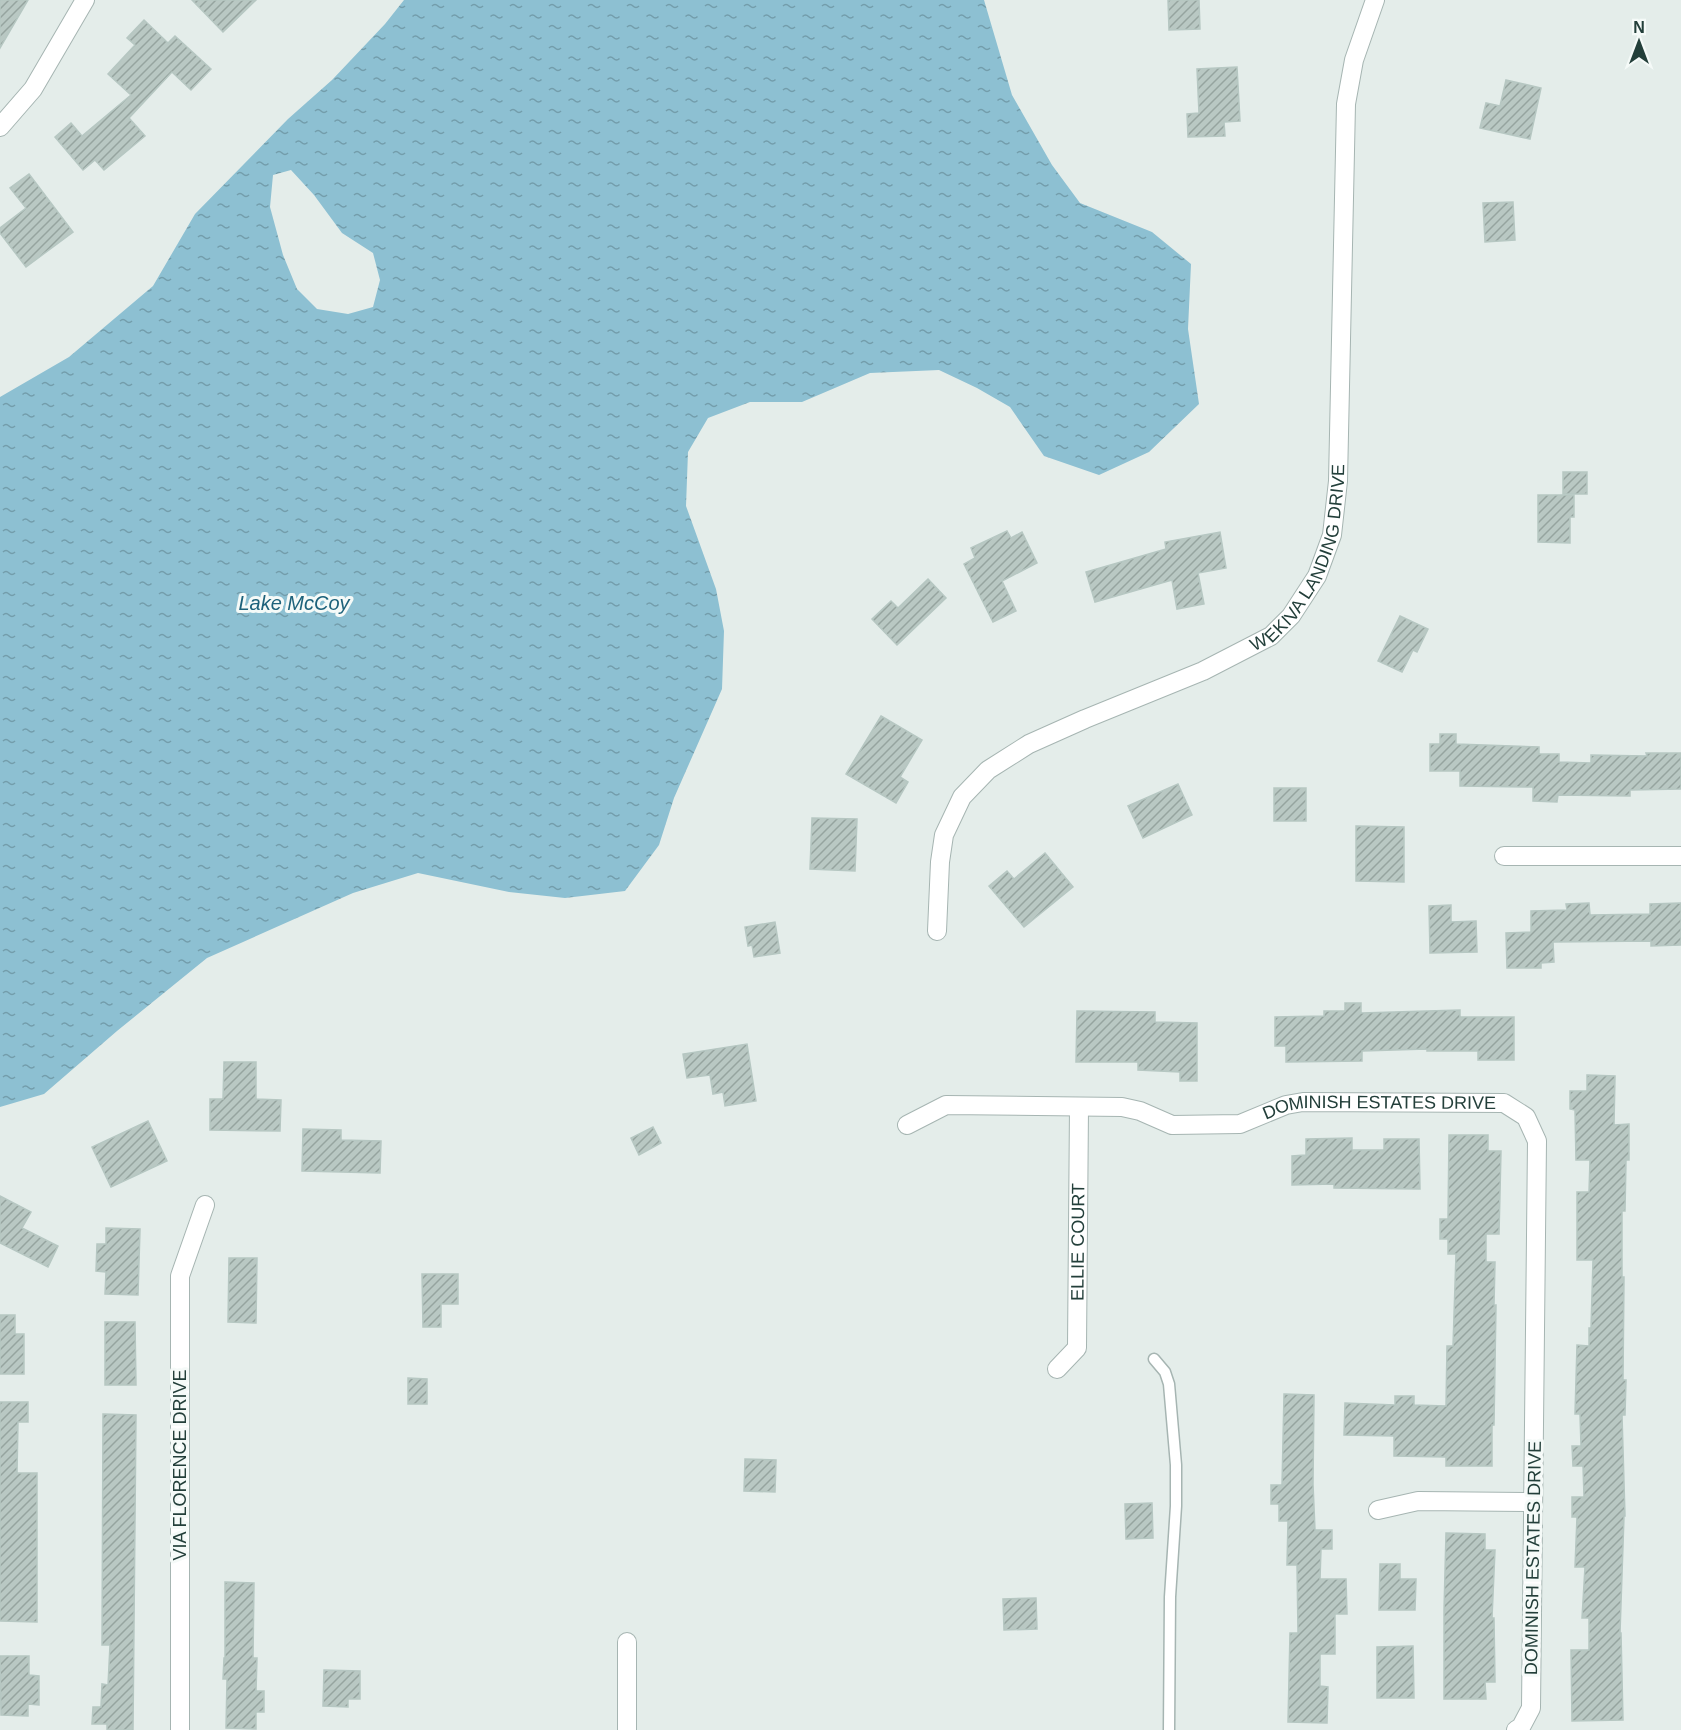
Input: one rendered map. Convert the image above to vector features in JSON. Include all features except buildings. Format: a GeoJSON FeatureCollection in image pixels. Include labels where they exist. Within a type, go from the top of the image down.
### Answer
{"type":"FeatureCollection","features":[{"type":"Feature","properties":{"kind":"street"},"geometry":{"type":"LineString","coordinates":[[0,127],[33,89],[86,0]]}},
{"type":"Feature","properties":{"kind":"street","name":"WEKIVA LANDING DRIVE"},"geometry":{"type":"LineString","coordinates":[[937,931],[940,862],[944,835],[962,797],[988,770],[1038,740],[1203,671],[1271,636],[1291,616],[1317,576],[1332,535],[1338,481],[1346,104],[1354,60],[1375,0]]}},
{"type":"Feature","properties":{"kind":"street"},"geometry":{"type":"LineString","coordinates":[[1504,856],[1681,856]]}},
{"type":"Feature","properties":{"kind":"street","name":"DOMINISH ESTATES DRIVE"},"geometry":{"type":"LineString","coordinates":[[907,1125],[946,1106],[1122,1107],[1140,1111],[1172,1125],[1240,1124],[1286,1105],[1303,1102],[1504,1103],[1526,1117],[1537,1141],[1531,1708],[1521,1727],[1516,1730]]}},
{"type":"Feature","properties":{"kind":"street","name":"ELLIE COURT"},"geometry":{"type":"LineString","coordinates":[[1057,1369],[1077,1348],[1079,1107]]}},
{"type":"Feature","properties":{"kind":"street","name":"VIA FLORENCE DRIVE"},"geometry":{"type":"LineString","coordinates":[[180,1730],[180,1276],[205,1204]]}},
{"type":"Feature","properties":{"kind":"street"},"geometry":{"type":"LineString","coordinates":[[1378,1510],[1418,1501],[1533,1502]]}},
{"type":"Feature","properties":{"kind":"street"},"geometry":{"type":"LineString","coordinates":[[627,1642],[627,1730]]}},
{"type":"Feature","properties":{"kind":"lane"},"geometry":{"type":"LineString","coordinates":[[1154,1359],[1165,1372],[1169,1384],[1176,1465],[1176,1506],[1170,1597],[1168,1730]]}},
{"type":"Feature","properties":{"kind":"water","name":"Lake McCoy"},"geometry":{"type":"Polygon","coordinates":[[[404,0],[984,0],[1012,95],[1052,165],[1080,203],[1152,232],[1191,264],[1188,329],[1199,404],[1149,452],[1099,475],[1044,456],[1010,407],[939,370],[870,373],[802,402],[750,402],[708,418],[688,452],[686,506],[716,589],[724,631],[722,689],[674,798],[659,845],[625,891],[565,898],[509,892],[418,873],[353,893],[207,958],[44,1094],[0,1107],[0,397],[69,357],[153,286],[195,214],[288,119],[332,80],[385,24],[404,0]],[[291,170],[273,175],[270,207],[283,255],[297,289],[317,309],[348,314],[373,307],[380,280],[373,253],[342,233],[314,195],[291,170]]]}}]}
